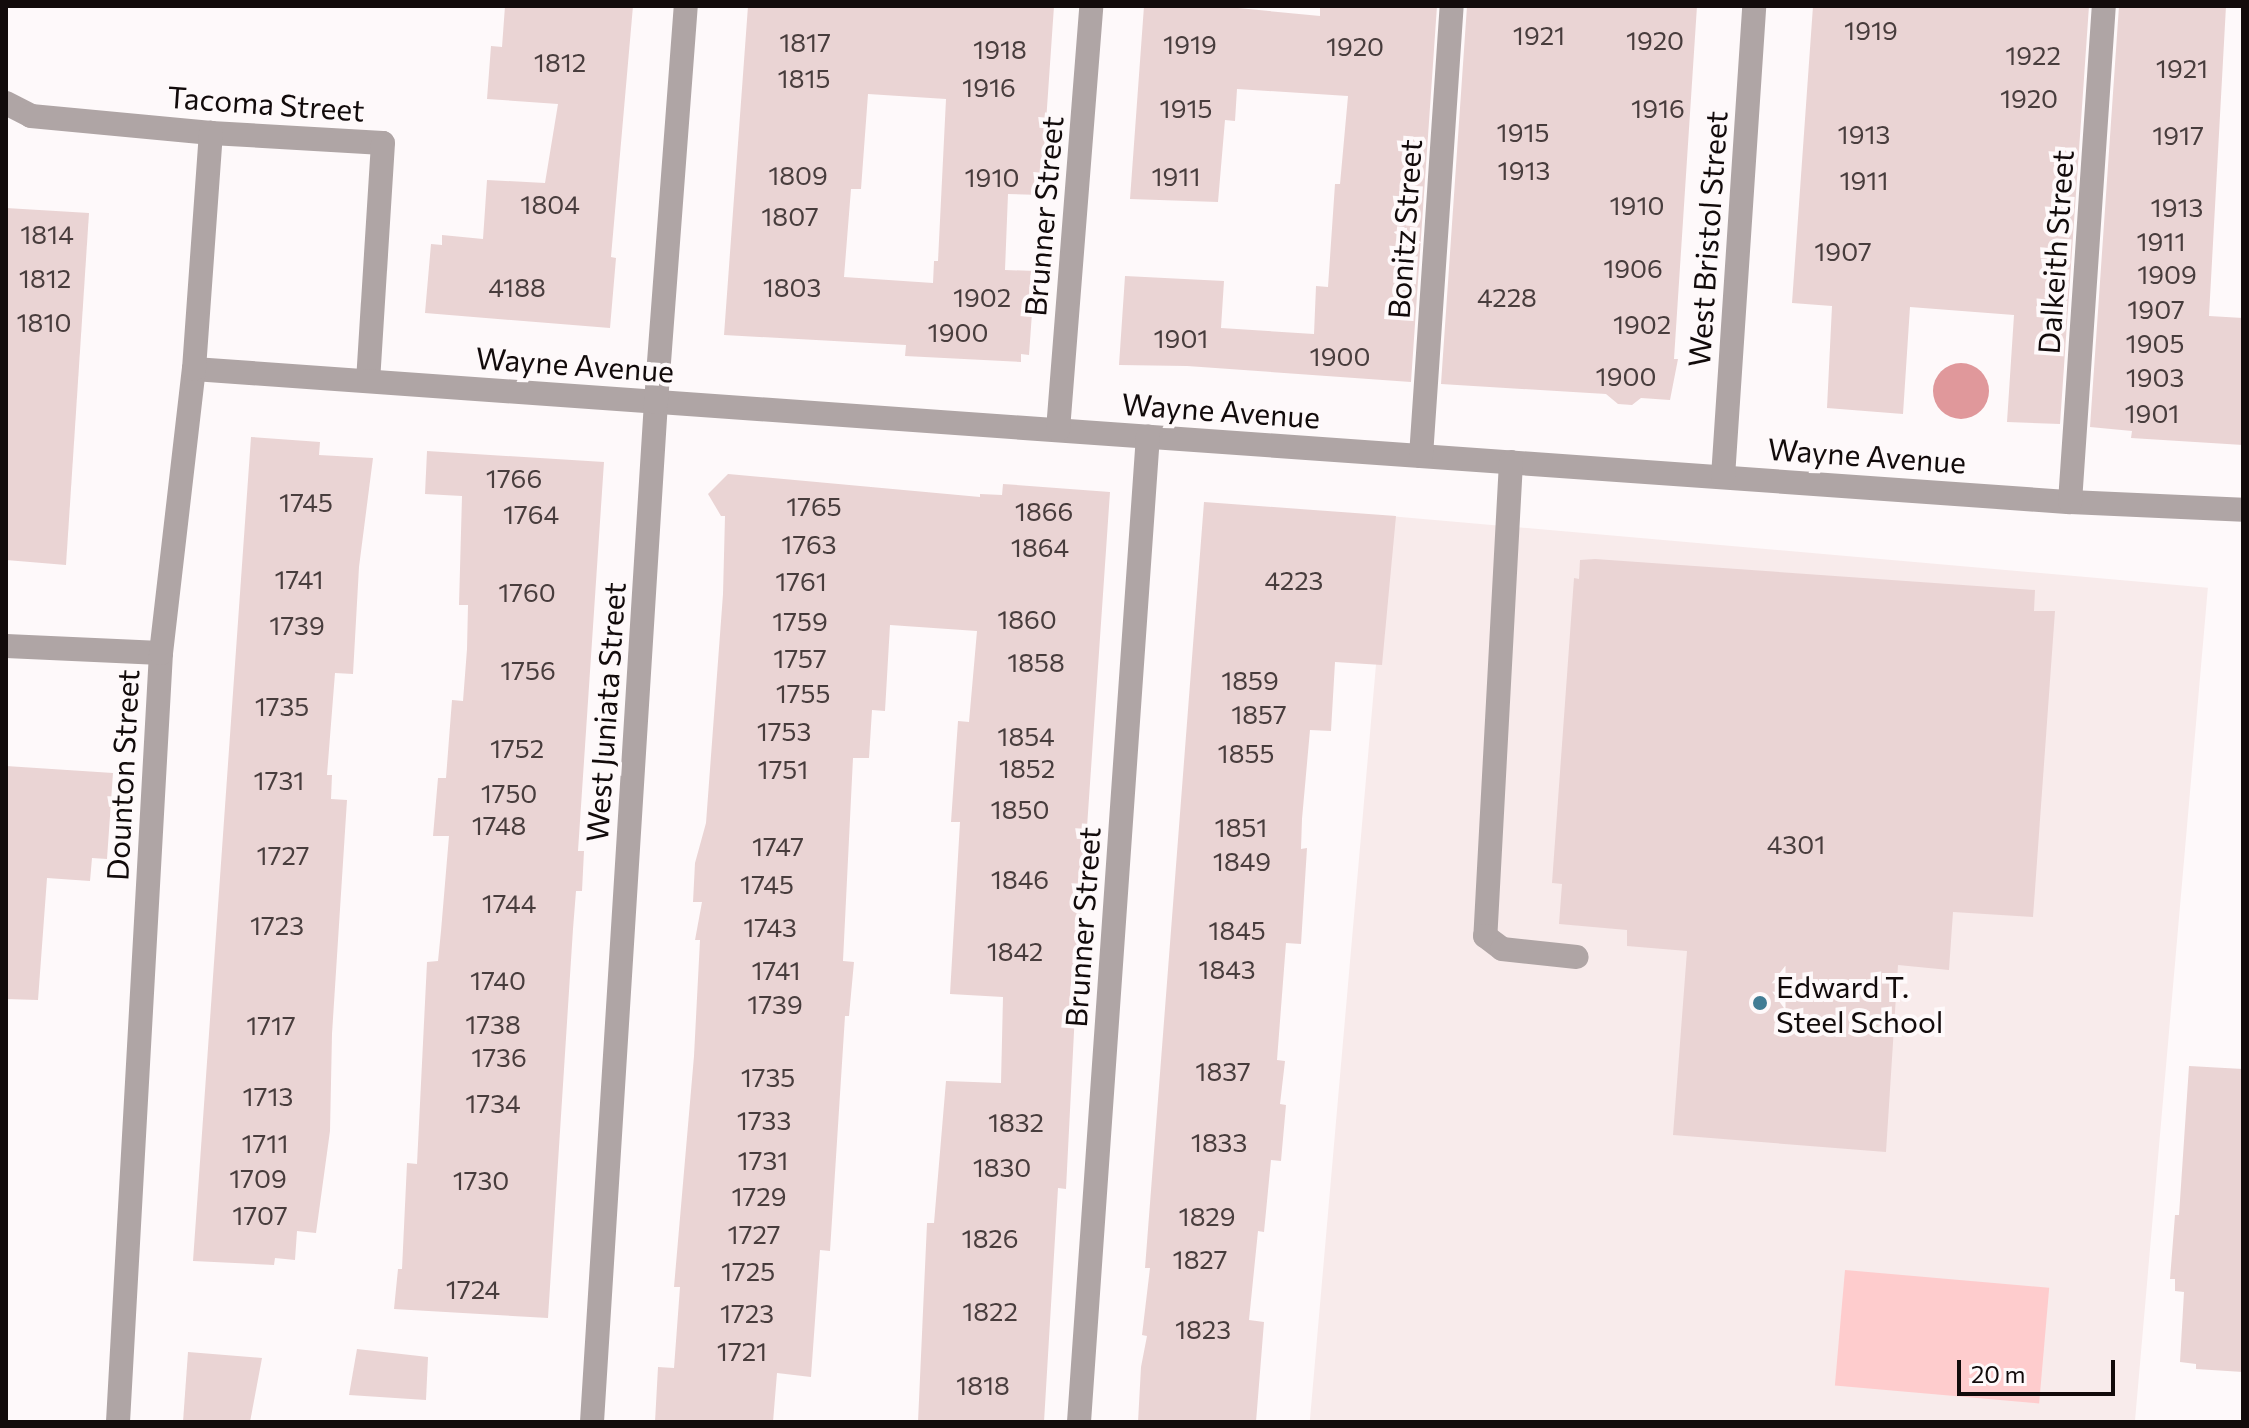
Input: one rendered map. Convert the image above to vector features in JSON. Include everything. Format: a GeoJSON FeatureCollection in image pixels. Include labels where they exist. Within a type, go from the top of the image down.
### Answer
{"type":"FeatureCollection","features":[{"type":"Feature","properties":{"kind":"street","name":"West Juniata Street"},"geometry":{"type":"LineString","coordinates":[[592,1422],[656,402],[686,6]]}},
{"type":"Feature","properties":{"kind":"street","name":"Brunner Street"},"geometry":{"type":"LineString","coordinates":[[1058,430],[1091,6]]}},
{"type":"Feature","properties":{"kind":"street","name":"Bonitz Street"},"geometry":{"type":"LineString","coordinates":[[1421,456],[1452,6]]}},
{"type":"Feature","properties":{"kind":"street","name":"West Bristol Street"},"geometry":{"type":"LineString","coordinates":[[1723,477],[1754,6]]}},
{"type":"Feature","properties":{"kind":"street","name":"Dalkeith Street"},"geometry":{"type":"LineString","coordinates":[[2070,502],[2104,6]]}},
{"type":"Feature","properties":{"kind":"street","name":"Tacoma Street"},"geometry":{"type":"LineString","coordinates":[[6,103],[31,116],[211,133],[383,143],[368,381]]}},
{"type":"Feature","properties":{"kind":"street","name":"Dounton Street"},"geometry":{"type":"LineString","coordinates":[[118,1422],[161,653],[194,369],[211,133]]}},
{"type":"Feature","properties":{"kind":"street","name":"Wayne Avenue"},"geometry":{"type":"LineString","coordinates":[[194,369],[2070,502],[2243,510]]}},
{"type":"Feature","properties":{"kind":"street","name":"Brunner Street"},"geometry":{"type":"LineString","coordinates":[[1079,1422],[1148,436]]}},
{"type":"Feature","properties":{"kind":"street"},"geometry":{"type":"LineString","coordinates":[[1511,462],[1485,936],[1502,949],[1577,957]]}},
{"type":"Feature","properties":{"kind":"street"},"geometry":{"type":"LineString","coordinates":[[6,646],[161,653]]}},
{"type":"Feature","properties":{"kind":"shaded area"},"geometry":{"type":"Polygon","coordinates":[[[1961,363],[1981,371],[1989,391],[1981,411],[1961,419],[1941,411],[1933,391],[1941,371],[1961,363]]]}},
{"type":"Feature","properties":{"kind":"shaded area","name":"Edward T. Steel School"},"geometry":{"type":"Polygon","coordinates":[[[1389,516],[2208,588],[2135,1422],[1310,1422],[1389,516]]]}},
{"type":"Feature","properties":{"kind":"shaded area"},"geometry":{"type":"Polygon","coordinates":[[[1845,1270],[2049,1288],[2039,1403],[1835,1386],[1845,1270]]]}},
{"type":"Feature","properties":{"kind":"building"},"geometry":{"type":"Polygon","coordinates":[[[505,6],[633,6],[611,257],[616,258],[610,328],[425,313],[431,244],[442,245],[442,235],[483,239],[487,180],[545,183],[558,104],[487,99],[491,46],[502,47],[505,6]]]}},
{"type":"Feature","properties":{"kind":"building"},"geometry":{"type":"Polygon","coordinates":[[[748,6],[1054,6],[1041,195],[1008,194],[1005,270],[1035,271],[1029,355],[1021,354],[1021,362],[905,356],[906,345],[724,335],[748,6]],[[868,94],[861,189],[851,189],[844,277],[933,283],[934,261],[938,261],[946,99],[868,94]]]}},
{"type":"Feature","properties":{"kind":"building"},"geometry":{"type":"Polygon","coordinates":[[[1144,6],[1217,6],[1320,16],[1320,6],[1437,6],[1411,382],[1187,366],[1119,365],[1125,276],[1224,281],[1221,328],[1314,334],[1316,286],[1328,287],[1335,184],[1340,184],[1348,96],[1237,89],[1235,121],[1225,120],[1218,202],[1130,199],[1144,6]]]}},
{"type":"Feature","properties":{"kind":"building"},"geometry":{"type":"Polygon","coordinates":[[[1467,6],[1697,6],[1674,359],[1678,359],[1670,400],[1641,398],[1632,405],[1618,404],[1606,394],[1441,384],[1467,6]]]}},
{"type":"Feature","properties":{"kind":"building"},"geometry":{"type":"Polygon","coordinates":[[[1813,6],[2089,6],[2060,424],[2007,422],[2014,315],[1910,307],[1903,414],[1827,408],[1832,306],[1792,303],[1813,6]]]}},
{"type":"Feature","properties":{"kind":"building"},"geometry":{"type":"Polygon","coordinates":[[[2119,6],[2226,6],[2209,316],[2243,318],[2243,445],[2131,438],[2132,431],[2090,427],[2119,6]]]}},
{"type":"Feature","properties":{"kind":"building"},"geometry":{"type":"Polygon","coordinates":[[[6,208],[89,213],[66,565],[6,560],[6,208]]]}},
{"type":"Feature","properties":{"kind":"building"},"geometry":{"type":"Polygon","coordinates":[[[251,437],[320,442],[319,455],[373,458],[359,567],[353,674],[335,673],[327,775],[332,775],[331,799],[347,800],[332,1034],[330,1131],[316,1233],[297,1231],[295,1260],[275,1258],[274,1265],[193,1261],[251,437]]]}},
{"type":"Feature","properties":{"kind":"building"},"geometry":{"type":"Polygon","coordinates":[[[427,451],[604,462],[578,851],[584,851],[582,891],[576,891],[548,1318],[394,1309],[398,1269],[402,1269],[407,1163],[417,1164],[427,962],[438,961],[449,836],[433,836],[438,778],[446,778],[452,700],[463,701],[467,649],[468,605],[459,605],[462,496],[425,494],[427,451]]]}},
{"type":"Feature","properties":{"kind":"building"},"geometry":{"type":"Polygon","coordinates":[[[728,474],[980,497],[980,494],[1002,495],[1003,484],[1110,492],[1077,973],[1066,1189],[1058,1188],[1044,1422],[918,1422],[927,1223],[934,1223],[946,1081],[1001,1083],[1003,997],[950,994],[960,822],[951,822],[958,721],[969,722],[977,631],[890,625],[885,711],[872,710],[869,758],[853,758],[843,961],[854,962],[849,1016],[845,1016],[830,1251],[820,1250],[811,1377],[777,1373],[773,1422],[655,1422],[658,1367],[674,1368],[680,1287],[674,1287],[694,1056],[700,940],[695,940],[702,902],[693,902],[695,863],[706,823],[723,594],[725,516],[721,516],[708,494],[728,474]]]}},
{"type":"Feature","properties":{"kind":"building"},"geometry":{"type":"Polygon","coordinates":[[[1204,502],[1396,516],[1382,665],[1335,662],[1331,731],[1310,730],[1302,819],[1301,849],[1307,848],[1301,944],[1286,943],[1277,1060],[1285,1061],[1280,1104],[1286,1105],[1281,1161],[1271,1160],[1264,1232],[1258,1231],[1249,1320],[1264,1322],[1256,1422],[1138,1422],[1141,1367],[1147,1336],[1142,1335],[1150,1268],[1145,1268],[1204,502]]]}},
{"type":"Feature","properties":{"kind":"building","name":"Edward T. Steel School"},"geometry":{"type":"Polygon","coordinates":[[[1580,560],[2035,590],[2034,611],[2055,611],[2033,917],[1953,912],[1949,970],[1898,965],[1886,1152],[1673,1135],[1687,951],[1627,946],[1627,930],[1559,924],[1562,884],[1552,883],[1574,578],[1579,579],[1580,560]]]}},
{"type":"Feature","properties":{"kind":"building"},"geometry":{"type":"Polygon","coordinates":[[[6,766],[113,773],[107,859],[92,858],[90,881],[47,878],[38,1000],[6,999],[6,766]]]}},
{"type":"Feature","properties":{"kind":"building"},"geometry":{"type":"Polygon","coordinates":[[[2189,1066],[2243,1069],[2243,1372],[2196,1369],[2196,1364],[2180,1362],[2184,1292],[2175,1291],[2175,1279],[2170,1279],[2175,1215],[2179,1215],[2189,1066]]]}},
{"type":"Feature","properties":{"kind":"building"},"geometry":{"type":"Polygon","coordinates":[[[357,1349],[428,1357],[426,1400],[349,1395],[357,1349]]]}},
{"type":"Feature","properties":{"kind":"building"},"geometry":{"type":"Polygon","coordinates":[[[188,1352],[262,1358],[250,1422],[183,1422],[188,1352]]]}},
{"type":"Feature","properties":{"kind":"place","name":"Edward T. Steel School"},"geometry":{"type":"Point","coordinates":[1760,1003]}}]}
